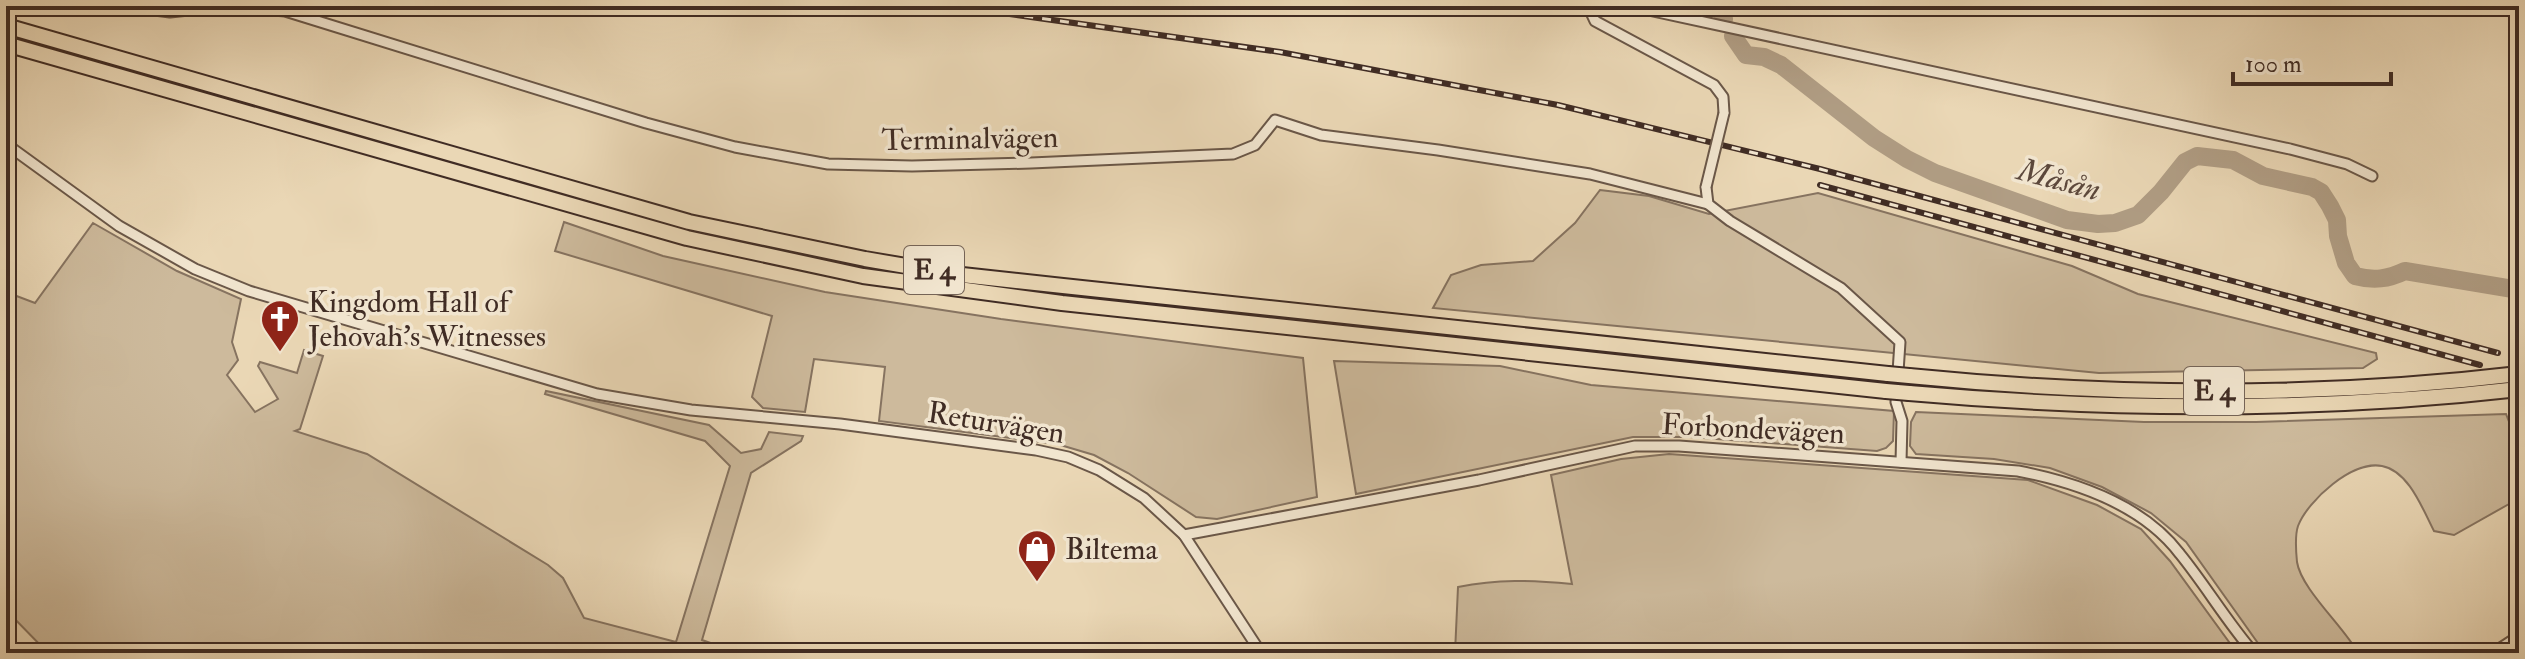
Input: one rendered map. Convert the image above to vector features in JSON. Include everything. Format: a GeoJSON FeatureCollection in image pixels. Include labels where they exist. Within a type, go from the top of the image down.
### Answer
{"type":"FeatureCollection","features":[{"type":"Feature","properties":{"kind":"highway","name":"E 4"},"geometry":{"type":"LineString","coordinates":[[6,26],[689,222],[953,274],[1888,374],[2046,388],[2126,392],[2334,389],[2519,374]]}},
{"type":"Feature","properties":{"kind":"highway","name":"E 4"},"geometry":{"type":"LineString","coordinates":[[6,44],[687,238],[848,273],[1062,303],[1886,391],[2045,404],[2218,408],[2334,405],[2519,389]]}},
{"type":"Feature","properties":{"kind":"street","name":"Terminalvägen"},"geometry":{"type":"LineString","coordinates":[[124,6],[170,12],[228,6],[285,11],[661,127],[735,147],[828,164],[999,164],[1233,154],[1255,145],[1275,120],[1321,135],[1590,174],[1708,204]]}},
{"type":"Feature","properties":{"kind":"street"},"geometry":{"type":"LineString","coordinates":[[1588,6],[1595,21],[1714,85],[1723,97],[1724,113],[1706,187],[1708,204],[1730,221],[1841,288],[1900,342],[1896,402],[1902,421],[1901,462]]}},
{"type":"Feature","properties":{"kind":"street"},"geometry":{"type":"LineString","coordinates":[[1630,6],[2290,149],[2347,164],[2372,176]]}},
{"type":"Feature","properties":{"kind":"street","name":"Returvägen"},"geometry":{"type":"LineString","coordinates":[[6,144],[119,226],[195,269],[249,291],[597,394],[634,402],[840,424],[1068,457],[1127,485],[1184,535],[1261,653]]}},
{"type":"Feature","properties":{"kind":"street","name":"Forbondevägen"},"geometry":{"type":"LineString","coordinates":[[1184,535],[1479,480],[1635,446],[1679,446],[2018,471],[2066,483],[2116,504],[2162,535],[2179,551],[2254,653]]}},
{"type":"Feature","properties":{"kind":"street"},"geometry":{"type":"LineString","coordinates":[[2493,653],[2519,636]]}},
{"type":"Feature","properties":{"kind":"shaded area"},"geometry":{"type":"Polygon","coordinates":[[[1600,190],[1649,196],[1709,214],[1818,193],[2072,266],[2138,294],[2376,353],[2377,359],[2363,368],[2099,373],[1433,308],[1451,275],[1481,265],[1533,261],[1575,223],[1600,190]]]}},
{"type":"Feature","properties":{"kind":"shaded area"},"geometry":{"type":"Polygon","coordinates":[[[564,222],[663,256],[825,292],[1001,319],[1303,358],[1317,497],[1217,519],[1196,517],[1094,455],[1057,444],[879,421],[885,367],[814,359],[805,412],[763,408],[752,397],[772,316],[555,251],[564,222]]]}},
{"type":"Feature","properties":{"kind":"shaded area"},"geometry":{"type":"Polygon","coordinates":[[[93,223],[177,271],[241,299],[232,342],[238,360],[227,375],[255,412],[278,399],[258,366],[260,362],[297,373],[304,350],[323,356],[300,429],[295,431],[367,454],[548,565],[563,578],[584,618],[676,642],[730,466],[705,441],[545,394],[546,391],[709,425],[741,453],[761,449],[769,432],[803,436],[801,441],[751,473],[702,640],[739,653],[48,653],[6,610],[6,292],[35,303],[93,223]]]}},
{"type":"Feature","properties":{"kind":"shaded area"},"geometry":{"type":"Polygon","coordinates":[[[1334,361],[1500,366],[1591,385],[1894,411],[1893,441],[1877,451],[1690,437],[1633,437],[1356,494],[1334,361]]]}},
{"type":"Feature","properties":{"kind":"shaded area"},"geometry":{"type":"Polygon","coordinates":[[[1916,412],[2144,422],[2256,422],[2506,414],[2513,432],[2509,504],[2454,535],[2434,531],[2414,492],[2392,469],[2370,466],[2345,475],[2321,494],[2303,516],[2297,530],[2297,562],[2306,584],[2358,653],[2265,653],[2186,542],[2151,513],[2102,487],[2050,468],[1994,459],[1916,454],[1910,446],[1911,422],[1916,412]]]}},
{"type":"Feature","properties":{"kind":"shaded area"},"geometry":{"type":"Polygon","coordinates":[[[1669,454],[2028,480],[2097,505],[2141,529],[2170,561],[2237,653],[1455,653],[1458,587],[1515,581],[1572,584],[1551,475],[1621,459],[1669,454]]]}},
{"type":"Feature","properties":{"kind":"waterway","name":"Måsån"},"geometry":{"type":"LineString","coordinates":[[1719,6],[1724,19]]}},
{"type":"Feature","properties":{"kind":"waterway","name":"Måsån"},"geometry":{"type":"LineString","coordinates":[[1733,36],[1746,55],[1764,57],[1781,65],[1874,138],[1907,159],[1935,173],[2067,220],[2115,223],[2138,215],[2185,162],[2197,156],[2233,160],[2263,176],[2312,187],[2321,192],[2337,220],[2346,263],[2355,276],[2381,278],[2405,271],[2519,290]]}},
{"type":"Feature","properties":{"kind":"railway"},"geometry":{"type":"LineString","coordinates":[[953,6],[1280,52],[1558,105],[1820,169],[2498,353]]}},
{"type":"Feature","properties":{"kind":"railway"},"geometry":{"type":"LineString","coordinates":[[1820,185],[2480,365]]}},
{"type":"Feature","properties":{"kind":"place","name":"Kingdom Hall of Jehovah's Witnesses"},"geometry":{"type":"Point","coordinates":[280,353]}},
{"type":"Feature","properties":{"kind":"place","name":"Biltema"},"geometry":{"type":"Point","coordinates":[1037,583]}}]}
